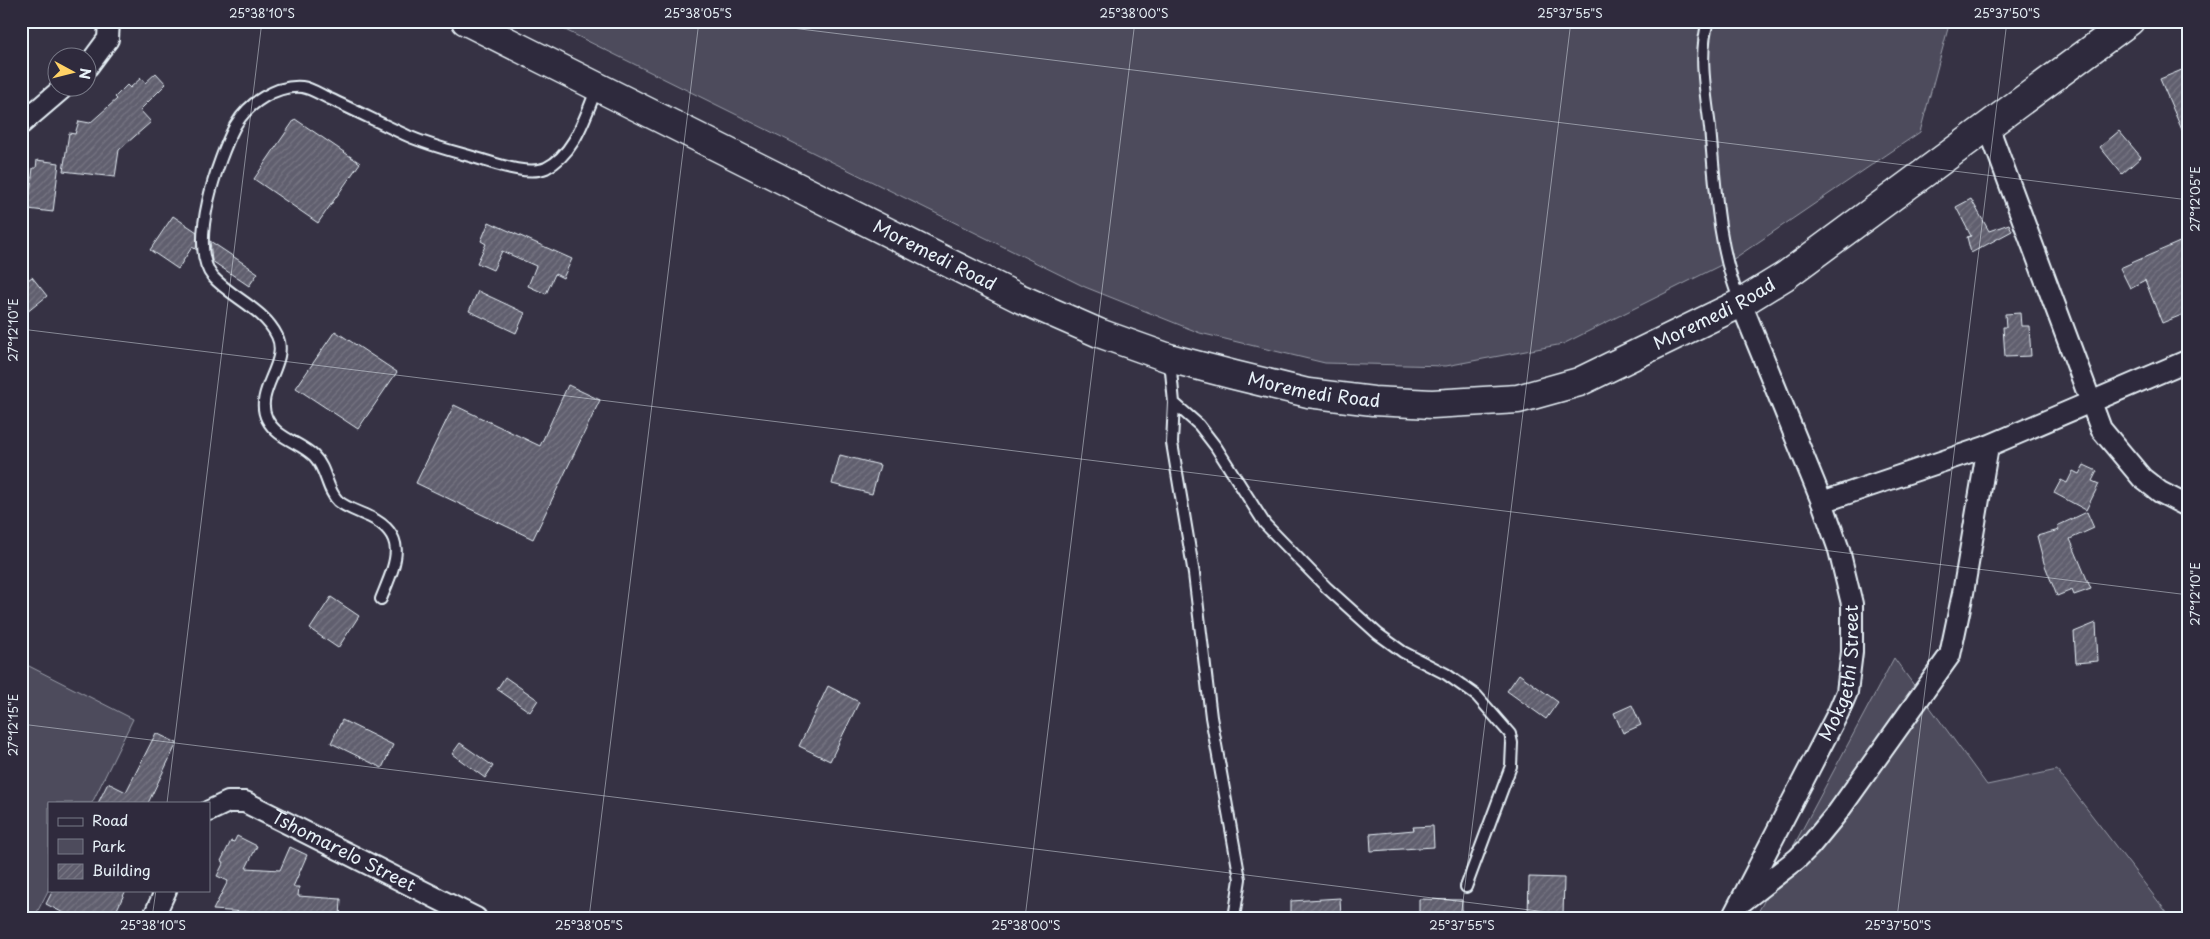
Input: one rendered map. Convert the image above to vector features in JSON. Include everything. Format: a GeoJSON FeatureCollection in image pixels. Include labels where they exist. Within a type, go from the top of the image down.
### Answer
{"type":"FeatureCollection","features":[{"type":"Feature","properties":{"kind":"street"},"geometry":{"type":"LineString","coordinates":[[98,52],[108,39],[109,21]]}},
{"type":"Feature","properties":{"kind":"street","name":"Moremedi Road"},"geometry":{"type":"LineString","coordinates":[[466,21],[1019,298],[1099,333],[1169,358],[1308,393],[1432,404],[1518,399],[1579,382],[1741,302],[1785,276],[2130,21]]}},
{"type":"Feature","properties":{"kind":"street"},"geometry":{"type":"LineString","coordinates":[[21,124],[51,98]]}},
{"type":"Feature","properties":{"kind":"street"},"geometry":{"type":"LineString","coordinates":[[1988,126],[2101,429],[2122,457],[2160,492],[2189,507]]}},
{"type":"Feature","properties":{"kind":"street","name":"Mokgethi Street"},"geometry":{"type":"LineString","coordinates":[[1735,911],[1793,803],[1847,692],[1852,652],[1852,604],[1839,550],[1822,502],[1741,302]]}},
{"type":"Feature","properties":{"kind":"street"},"geometry":{"type":"LineString","coordinates":[[1822,502],[1988,446],[2189,360]]}},
{"type":"Feature","properties":{"kind":"street"},"geometry":{"type":"LineString","coordinates":[[1735,911],[1797,859],[1838,812],[1950,655],[1963,593],[1988,446]]}},
{"type":"Feature","properties":{"kind":"street","name":"Tshomarelo Street"},"geometry":{"type":"LineString","coordinates":[[210,811],[228,802],[245,802],[476,918]]}},
{"type":"Feature","properties":{"kind":"street"},"geometry":{"type":"LineString","coordinates":[[153,918],[165,892]]}},
{"type":"Feature","properties":{"kind":"lane"},"geometry":{"type":"LineString","coordinates":[[1708,21],[1703,68],[1719,224],[1741,302]]}},
{"type":"Feature","properties":{"kind":"lane"},"geometry":{"type":"LineString","coordinates":[[381,599],[397,557],[394,538],[383,523],[340,503],[332,493],[325,472],[314,456],[279,434],[266,418],[264,396],[279,355],[278,337],[263,318],[213,276],[203,257],[206,219],[214,179],[236,124],[256,102],[282,88],[305,87],[412,138],[513,169],[544,169],[568,152],[598,87]]}},
{"type":"Feature","properties":{"kind":"lane"},"geometry":{"type":"LineString","coordinates":[[1169,358],[1174,403],[1172,443],[1194,574],[1211,717],[1240,879],[1234,918]]}},
{"type":"Feature","properties":{"kind":"lane"},"geometry":{"type":"LineString","coordinates":[[1174,403],[1198,425],[1216,446],[1265,524],[1320,581],[1378,634],[1404,652],[1446,674],[1477,696],[1510,734],[1512,743],[1511,766],[1466,887]]}},
{"type":"Feature","properties":{"kind":"green space"},"geometry":{"type":"Polygon","coordinates":[[[547,21],[1950,21],[1920,132],[1735,258],[1563,344],[1446,366],[1325,363],[1200,333],[1085,287],[547,21]]]}},
{"type":"Feature","properties":{"kind":"green space"},"geometry":{"type":"Polygon","coordinates":[[[1894,658],[1987,785],[2057,770],[2171,918],[1755,918],[1894,658]]]}},
{"type":"Feature","properties":{"kind":"green space"},"geometry":{"type":"Polygon","coordinates":[[[21,662],[133,719],[92,802],[48,802],[48,891],[34,918],[21,918],[21,662]]]}},
{"type":"Feature","properties":{"kind":"building"},"geometry":{"type":"Polygon","coordinates":[[[2189,67],[2189,146],[2160,79],[2189,67]]]}},
{"type":"Feature","properties":{"kind":"building"},"geometry":{"type":"Polygon","coordinates":[[[156,73],[166,84],[140,110],[151,122],[119,150],[115,177],[63,171],[69,133],[75,134],[79,121],[90,123],[117,99],[115,97],[127,85],[130,88],[141,78],[145,83],[156,73]]]}},
{"type":"Feature","properties":{"kind":"building"},"geometry":{"type":"Polygon","coordinates":[[[295,119],[360,163],[318,223],[254,179],[295,119]]]}},
{"type":"Feature","properties":{"kind":"building"},"geometry":{"type":"Polygon","coordinates":[[[2119,131],[2141,157],[2122,174],[2100,147],[2119,131]]]}},
{"type":"Feature","properties":{"kind":"building"},"geometry":{"type":"Polygon","coordinates":[[[37,160],[59,163],[53,212],[28,209],[33,168],[36,168],[37,160]]]}},
{"type":"Feature","properties":{"kind":"building"},"geometry":{"type":"Polygon","coordinates":[[[1971,199],[1989,231],[2009,224],[2012,231],[1971,253],[1967,237],[1971,236],[1956,207],[1971,199]]]}},
{"type":"Feature","properties":{"kind":"building"},"geometry":{"type":"Polygon","coordinates":[[[173,216],[197,232],[197,250],[192,247],[178,269],[150,250],[173,216]]]}},
{"type":"Feature","properties":{"kind":"building"},"geometry":{"type":"Polygon","coordinates":[[[489,222],[572,259],[563,278],[555,274],[546,294],[528,286],[536,266],[502,251],[493,270],[477,263],[486,244],[481,241],[489,222]]]}},
{"type":"Feature","properties":{"kind":"building"},"geometry":{"type":"Polygon","coordinates":[[[210,241],[258,273],[249,286],[212,261],[210,241]]]}},
{"type":"Feature","properties":{"kind":"building"},"geometry":{"type":"Polygon","coordinates":[[[2182,241],[2189,257],[2189,312],[2162,323],[2145,280],[2130,288],[2120,268],[2182,241]]]}},
{"type":"Feature","properties":{"kind":"building"},"geometry":{"type":"Polygon","coordinates":[[[32,277],[47,296],[21,317],[21,285],[32,277]]]}},
{"type":"Feature","properties":{"kind":"building"},"geometry":{"type":"Polygon","coordinates":[[[478,291],[525,313],[516,333],[469,311],[478,291]]]}},
{"type":"Feature","properties":{"kind":"building"},"geometry":{"type":"Polygon","coordinates":[[[2020,313],[2021,326],[2029,326],[2031,356],[2005,357],[2003,327],[2006,327],[2005,314],[2020,313]]]}},
{"type":"Feature","properties":{"kind":"building"},"geometry":{"type":"Polygon","coordinates":[[[335,331],[397,372],[358,429],[296,388],[335,331]]]}},
{"type":"Feature","properties":{"kind":"building"},"geometry":{"type":"Polygon","coordinates":[[[568,385],[600,400],[533,539],[416,483],[454,405],[540,446],[568,385]]]}},
{"type":"Feature","properties":{"kind":"building"},"geometry":{"type":"Polygon","coordinates":[[[840,455],[880,465],[872,494],[832,484],[840,455]]]}},
{"type":"Feature","properties":{"kind":"building"},"geometry":{"type":"Polygon","coordinates":[[[2084,465],[2097,471],[2092,481],[2099,484],[2086,510],[2054,493],[2061,480],[2067,483],[2073,471],[2079,474],[2084,465]]]}},
{"type":"Feature","properties":{"kind":"building"},"geometry":{"type":"Polygon","coordinates":[[[2087,512],[2094,528],[2070,539],[2091,589],[2074,595],[2072,590],[2057,596],[2044,563],[2037,536],[2059,530],[2057,526],[2087,512]]]}},
{"type":"Feature","properties":{"kind":"building"},"geometry":{"type":"Polygon","coordinates":[[[331,597],[359,616],[338,648],[310,629],[331,597]]]}},
{"type":"Feature","properties":{"kind":"building"},"geometry":{"type":"Polygon","coordinates":[[[2096,623],[2098,661],[2076,663],[2074,632],[2096,623]]]}},
{"type":"Feature","properties":{"kind":"building"},"geometry":{"type":"Polygon","coordinates":[[[1519,674],[1558,702],[1546,719],[1507,691],[1519,674]]]}},
{"type":"Feature","properties":{"kind":"building"},"geometry":{"type":"Polygon","coordinates":[[[505,677],[538,700],[530,712],[497,689],[505,677]]]}},
{"type":"Feature","properties":{"kind":"building"},"geometry":{"type":"Polygon","coordinates":[[[828,686],[859,702],[830,761],[799,746],[828,686]]]}},
{"type":"Feature","properties":{"kind":"building"},"geometry":{"type":"Polygon","coordinates":[[[1632,705],[1641,725],[1623,733],[1614,713],[1632,705]]]}},
{"type":"Feature","properties":{"kind":"building"},"geometry":{"type":"Polygon","coordinates":[[[342,720],[393,745],[382,768],[331,743],[342,720]]]}},
{"type":"Feature","properties":{"kind":"building"},"geometry":{"type":"Polygon","coordinates":[[[156,733],[177,743],[148,802],[98,802],[108,783],[126,792],[156,733]]]}},
{"type":"Feature","properties":{"kind":"building"},"geometry":{"type":"Polygon","coordinates":[[[460,743],[493,766],[485,778],[452,754],[460,743]]]}},
{"type":"Feature","properties":{"kind":"building"},"geometry":{"type":"Polygon","coordinates":[[[1433,826],[1434,847],[1371,851],[1370,834],[1414,830],[1413,827],[1433,826]]]}},
{"type":"Feature","properties":{"kind":"building"},"geometry":{"type":"Polygon","coordinates":[[[237,836],[257,846],[246,868],[280,870],[290,847],[307,855],[293,887],[299,887],[298,896],[341,899],[340,918],[213,910],[228,881],[217,876],[224,862],[221,861],[231,841],[234,842],[237,836]]]}},
{"type":"Feature","properties":{"kind":"building"},"geometry":{"type":"Polygon","coordinates":[[[1529,877],[1564,878],[1563,916],[1528,915],[1529,877]]]}},
{"type":"Feature","properties":{"kind":"building"},"geometry":{"type":"Polygon","coordinates":[[[52,892],[125,892],[113,918],[73,918],[46,904],[52,892]]]}},
{"type":"Feature","properties":{"kind":"building"},"geometry":{"type":"Polygon","coordinates":[[[1340,898],[1341,918],[1299,918],[1299,915],[1291,916],[1291,901],[1340,898]]]}},
{"type":"Feature","properties":{"kind":"building"},"geometry":{"type":"Polygon","coordinates":[[[1419,899],[1462,900],[1462,915],[1419,913],[1419,899]]]}}]}
